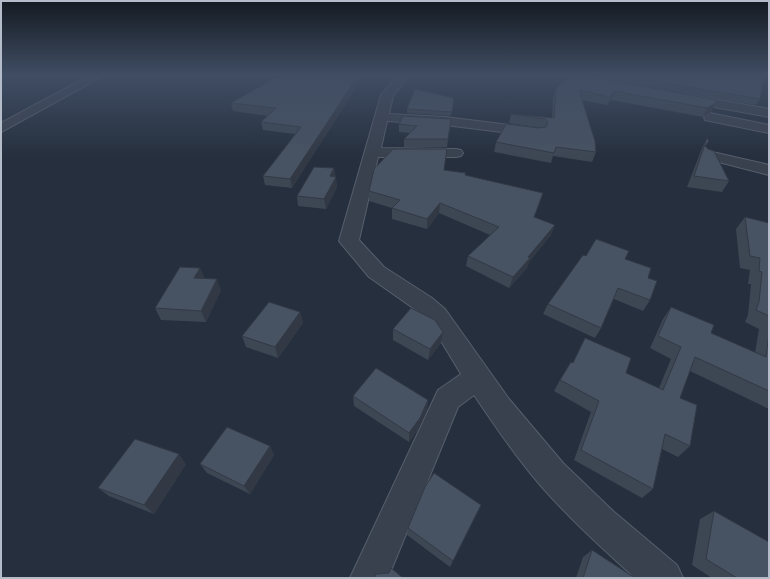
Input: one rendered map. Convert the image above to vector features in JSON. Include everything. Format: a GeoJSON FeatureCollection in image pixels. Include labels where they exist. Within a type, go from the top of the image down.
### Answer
{"type":"FeatureCollection","features":[{"type":"Feature","properties":{"kind":"street"},"geometry":{"type":"LineString","coordinates":[[1,128],[48,103]]}},
{"type":"Feature","properties":{"kind":"street"},"geometry":{"type":"LineString","coordinates":[[385,103],[349,241],[366,262],[381,276],[430,306],[477,377],[515,430],[571,495],[652,569],[664,578]]}},
{"type":"Feature","properties":{"kind":"street"},"geometry":{"type":"LineString","coordinates":[[711,103],[769,113]]}},
{"type":"Feature","properties":{"kind":"street"},"geometry":{"type":"LineString","coordinates":[[699,115],[769,129]]}},
{"type":"Feature","properties":{"kind":"street"},"geometry":{"type":"LineString","coordinates":[[381,117],[537,132]]}},
{"type":"Feature","properties":{"kind":"street"},"geometry":{"type":"LineString","coordinates":[[372,152],[456,153]]}},
{"type":"Feature","properties":{"kind":"street"},"geometry":{"type":"LineString","coordinates":[[708,155],[769,170]]}},
{"type":"Feature","properties":{"kind":"street"},"geometry":{"type":"LineString","coordinates":[[369,578],[448,399],[477,377]]}},
{"type":"Feature","properties":{"kind":"building"},"geometry":{"type":"Polygon","coordinates":[[[231,103],[340,103],[290,179],[263,176],[301,127],[261,122],[276,108],[231,103]]]}},
{"type":"Feature","properties":{"kind":"building"},"geometry":{"type":"Polygon","coordinates":[[[409,103],[453,103],[452,112],[407,109],[409,103]]]}},
{"type":"Feature","properties":{"kind":"building"},"geometry":{"type":"Polygon","coordinates":[[[555,103],[583,103],[595,141],[596,152],[556,147],[554,153],[496,142],[506,124],[539,128],[546,127],[548,122],[545,119],[511,114],[554,118],[555,103]]]}},
{"type":"Feature","properties":{"kind":"building"},"geometry":{"type":"Polygon","coordinates":[[[680,103],[716,103],[707,108],[680,103]]]}},
{"type":"Feature","properties":{"kind":"building"},"geometry":{"type":"Polygon","coordinates":[[[403,116],[451,119],[448,139],[404,139],[417,126],[399,124],[403,116]]]}},
{"type":"Feature","properties":{"kind":"building"},"geometry":{"type":"Polygon","coordinates":[[[707,138],[709,141],[705,146],[714,151],[729,181],[694,176],[707,138]]]}},
{"type":"Feature","properties":{"kind":"building"},"geometry":{"type":"Polygon","coordinates":[[[393,149],[447,149],[444,170],[466,173],[465,175],[543,193],[534,217],[555,225],[528,257],[530,258],[513,277],[468,256],[499,227],[440,203],[427,219],[392,208],[400,200],[369,191],[374,169],[393,149]]]}},
{"type":"Feature","properties":{"kind":"building"},"geometry":{"type":"Polygon","coordinates":[[[314,167],[334,168],[330,176],[336,177],[324,199],[297,196],[314,167]]]}},
{"type":"Feature","properties":{"kind":"building"},"geometry":{"type":"Polygon","coordinates":[[[745,217],[769,223],[769,316],[756,310],[759,302],[762,272],[759,271],[760,258],[750,256],[745,217]]]}},
{"type":"Feature","properties":{"kind":"building"},"geometry":{"type":"Polygon","coordinates":[[[596,239],[629,251],[625,259],[651,268],[648,278],[657,281],[650,300],[618,288],[601,328],[548,304],[583,255],[586,256],[596,239]]]}},
{"type":"Feature","properties":{"kind":"building"},"geometry":{"type":"Polygon","coordinates":[[[180,267],[200,268],[194,278],[217,279],[201,311],[155,308],[180,267]]]}},
{"type":"Feature","properties":{"kind":"building"},"geometry":{"type":"Polygon","coordinates":[[[269,302],[300,312],[275,347],[242,336],[269,302]]]}},
{"type":"Feature","properties":{"kind":"building"},"geometry":{"type":"Polygon","coordinates":[[[671,307],[714,325],[711,333],[766,357],[769,333],[769,391],[695,357],[680,398],[697,405],[690,446],[665,434],[653,489],[581,450],[599,401],[560,380],[571,362],[573,363],[585,338],[631,358],[626,373],[663,390],[681,347],[658,336],[671,307]]]}},
{"type":"Feature","properties":{"kind":"building"},"geometry":{"type":"Polygon","coordinates":[[[411,308],[435,320],[443,332],[430,349],[393,329],[411,308]]]}},
{"type":"Feature","properties":{"kind":"building"},"geometry":{"type":"Polygon","coordinates":[[[376,368],[428,400],[420,418],[409,433],[353,396],[376,368]]]}},
{"type":"Feature","properties":{"kind":"building"},"geometry":{"type":"Polygon","coordinates":[[[227,427],[270,446],[244,486],[200,464],[227,427]]]}},
{"type":"Feature","properties":{"kind":"building"},"geometry":{"type":"Polygon","coordinates":[[[135,439],[179,454],[144,505],[98,488],[135,439]]]}},
{"type":"Feature","properties":{"kind":"building"},"geometry":{"type":"Polygon","coordinates":[[[434,473],[481,505],[453,561],[408,528],[425,487],[434,473]]]}},
{"type":"Feature","properties":{"kind":"building"},"geometry":{"type":"Polygon","coordinates":[[[714,511],[769,542],[769,578],[737,578],[706,559],[714,511]]]}},
{"type":"Feature","properties":{"kind":"building"},"geometry":{"type":"Polygon","coordinates":[[[592,550],[635,578],[583,578],[592,550]]]}},
{"type":"Feature","properties":{"kind":"building"},"geometry":{"type":"Polygon","coordinates":[[[391,568],[403,578],[374,578],[376,574],[389,573],[391,568]]]}}]}
